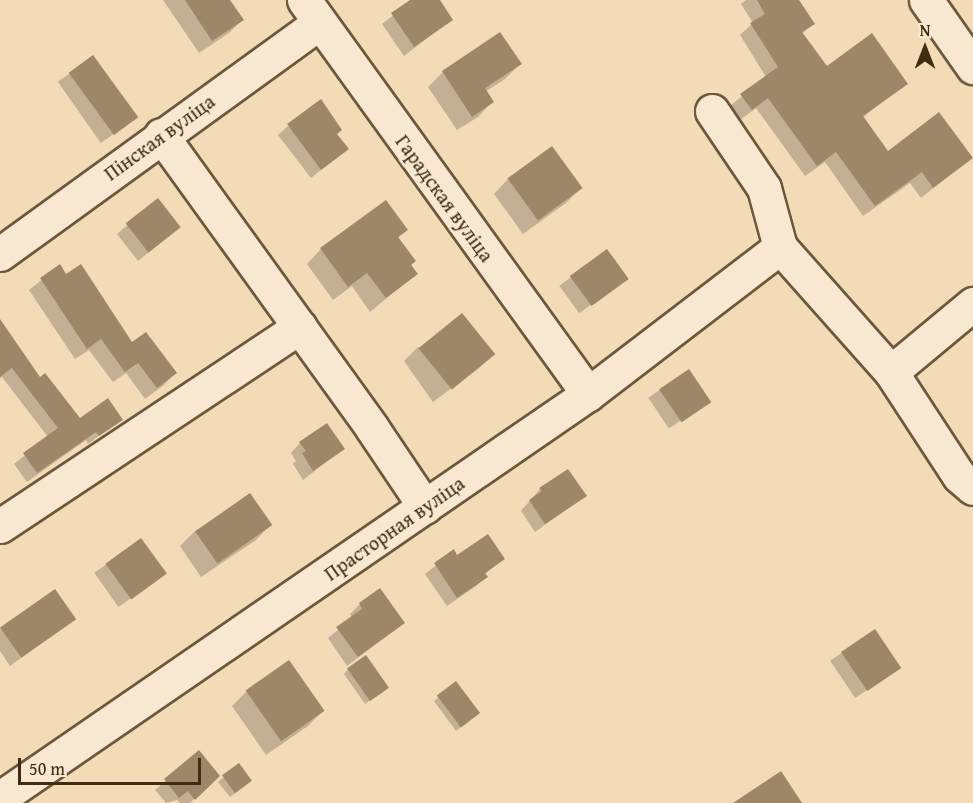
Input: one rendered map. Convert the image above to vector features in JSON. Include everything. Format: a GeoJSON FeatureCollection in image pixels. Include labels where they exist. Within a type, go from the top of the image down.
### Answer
{"type":"FeatureCollection","features":[{"type":"Feature","properties":{"kind":"street"},"geometry":{"type":"LineString","coordinates":[[926,0],[973,67]]}},
{"type":"Feature","properties":{"kind":"street","name":"Пінская вуліца"},"geometry":{"type":"LineString","coordinates":[[0,254],[161,135],[312,11]]}},
{"type":"Feature","properties":{"kind":"street","name":"Гарадская вуліца"},"geometry":{"type":"LineString","coordinates":[[312,11],[588,394]]}},
{"type":"Feature","properties":{"kind":"street"},"geometry":{"type":"LineString","coordinates":[[712,111],[764,188],[780,247],[891,372],[959,476],[973,488]]}},
{"type":"Feature","properties":{"kind":"street"},"geometry":{"type":"LineString","coordinates":[[161,135],[372,428],[424,507]]}},
{"type":"Feature","properties":{"kind":"street","name":"Прасторная вуліца"},"geometry":{"type":"LineString","coordinates":[[0,798],[588,394],[780,247]]}},
{"type":"Feature","properties":{"kind":"street"},"geometry":{"type":"LineString","coordinates":[[891,372],[973,304]]}},
{"type":"Feature","properties":{"kind":"street"},"geometry":{"type":"LineString","coordinates":[[0,526],[300,327]]}},
{"type":"Feature","properties":{"kind":"building"},"geometry":{"type":"Polygon","coordinates":[[[185,0],[230,0],[244,20],[212,41],[185,0]]]}},
{"type":"Feature","properties":{"kind":"building"},"geometry":{"type":"Polygon","coordinates":[[[410,0],[440,0],[453,20],[414,47],[391,13],[410,0]]]}},
{"type":"Feature","properties":{"kind":"building"},"geometry":{"type":"Polygon","coordinates":[[[757,0],[799,0],[815,24],[802,32],[827,66],[872,33],[908,84],[863,116],[888,151],[939,112],[973,158],[933,188],[922,172],[875,206],[836,152],[817,166],[768,98],[752,110],[740,94],[778,67],[750,23],[765,14],[757,0]]]}},
{"type":"Feature","properties":{"kind":"building"},"geometry":{"type":"Polygon","coordinates":[[[500,32],[522,64],[485,88],[494,102],[472,117],[442,71],[500,32]]]}},
{"type":"Feature","properties":{"kind":"building"},"geometry":{"type":"Polygon","coordinates":[[[93,55],[138,117],[114,135],[69,73],[93,55]]]}},
{"type":"Feature","properties":{"kind":"building"},"geometry":{"type":"Polygon","coordinates":[[[321,99],[342,130],[337,134],[349,149],[321,170],[287,124],[321,99]]]}},
{"type":"Feature","properties":{"kind":"building"},"geometry":{"type":"Polygon","coordinates":[[[552,146],[583,188],[538,220],[508,178],[552,146]]]}},
{"type":"Feature","properties":{"kind":"building"},"geometry":{"type":"Polygon","coordinates":[[[158,198],[181,227],[148,252],[126,223],[158,198]]]}},
{"type":"Feature","properties":{"kind":"building"},"geometry":{"type":"Polygon","coordinates":[[[386,200],[408,230],[398,237],[416,261],[411,265],[418,274],[386,298],[367,273],[348,287],[320,248],[386,200]]]}},
{"type":"Feature","properties":{"kind":"building"},"geometry":{"type":"Polygon","coordinates":[[[607,249],[629,279],[592,306],[570,276],[607,249]]]}},
{"type":"Feature","properties":{"kind":"building"},"geometry":{"type":"Polygon","coordinates":[[[60,264],[66,274],[81,264],[132,342],[146,332],[177,373],[157,388],[138,363],[125,372],[101,339],[87,349],[40,278],[60,264]]]}},
{"type":"Feature","properties":{"kind":"building"},"geometry":{"type":"Polygon","coordinates":[[[462,313],[495,354],[452,389],[418,348],[462,313]]]}},
{"type":"Feature","properties":{"kind":"building"},"geometry":{"type":"Polygon","coordinates":[[[0,319],[40,377],[45,373],[80,418],[108,398],[123,420],[99,436],[96,432],[37,473],[23,453],[58,428],[12,368],[0,377],[0,319]]]}},
{"type":"Feature","properties":{"kind":"building"},"geometry":{"type":"Polygon","coordinates":[[[689,369],[711,402],[682,422],[659,389],[689,369]]]}},
{"type":"Feature","properties":{"kind":"building"},"geometry":{"type":"Polygon","coordinates":[[[327,423],[345,449],[313,471],[302,453],[306,451],[299,442],[327,423]]]}},
{"type":"Feature","properties":{"kind":"building"},"geometry":{"type":"Polygon","coordinates":[[[568,469],[587,496],[545,524],[529,500],[542,491],[539,488],[568,469]]]}},
{"type":"Feature","properties":{"kind":"building"},"geometry":{"type":"Polygon","coordinates":[[[250,493],[272,525],[217,563],[195,531],[250,493]]]}},
{"type":"Feature","properties":{"kind":"building"},"geometry":{"type":"Polygon","coordinates":[[[488,534],[505,559],[485,573],[488,577],[457,598],[434,563],[454,549],[457,555],[488,534]]]}},
{"type":"Feature","properties":{"kind":"building"},"geometry":{"type":"Polygon","coordinates":[[[141,538],[167,574],[131,599],[105,564],[141,538]]]}},
{"type":"Feature","properties":{"kind":"building"},"geometry":{"type":"Polygon","coordinates":[[[380,588],[405,623],[358,657],[336,627],[362,609],[359,603],[380,588]]]}},
{"type":"Feature","properties":{"kind":"building"},"geometry":{"type":"Polygon","coordinates":[[[55,589],[76,619],[21,658],[0,627],[55,589]]]}},
{"type":"Feature","properties":{"kind":"building"},"geometry":{"type":"Polygon","coordinates":[[[875,629],[901,668],[867,691],[841,652],[875,629]]]}},
{"type":"Feature","properties":{"kind":"building"},"geometry":{"type":"Polygon","coordinates":[[[366,655],[389,688],[370,701],[347,668],[366,655]]]}},
{"type":"Feature","properties":{"kind":"building"},"geometry":{"type":"Polygon","coordinates":[[[289,660],[325,711],[281,741],[246,690],[289,660]]]}},
{"type":"Feature","properties":{"kind":"building"},"geometry":{"type":"Polygon","coordinates":[[[456,681],[480,713],[461,727],[437,695],[456,681]]]}},
{"type":"Feature","properties":{"kind":"building"},"geometry":{"type":"Polygon","coordinates":[[[199,750],[220,776],[195,800],[188,791],[179,798],[164,779],[199,750]]]}},
{"type":"Feature","properties":{"kind":"building"},"geometry":{"type":"Polygon","coordinates":[[[239,763],[252,781],[235,793],[222,775],[239,763]]]}},
{"type":"Feature","properties":{"kind":"building"},"geometry":{"type":"Polygon","coordinates":[[[781,771],[802,803],[733,803],[781,771]]]}}]}
